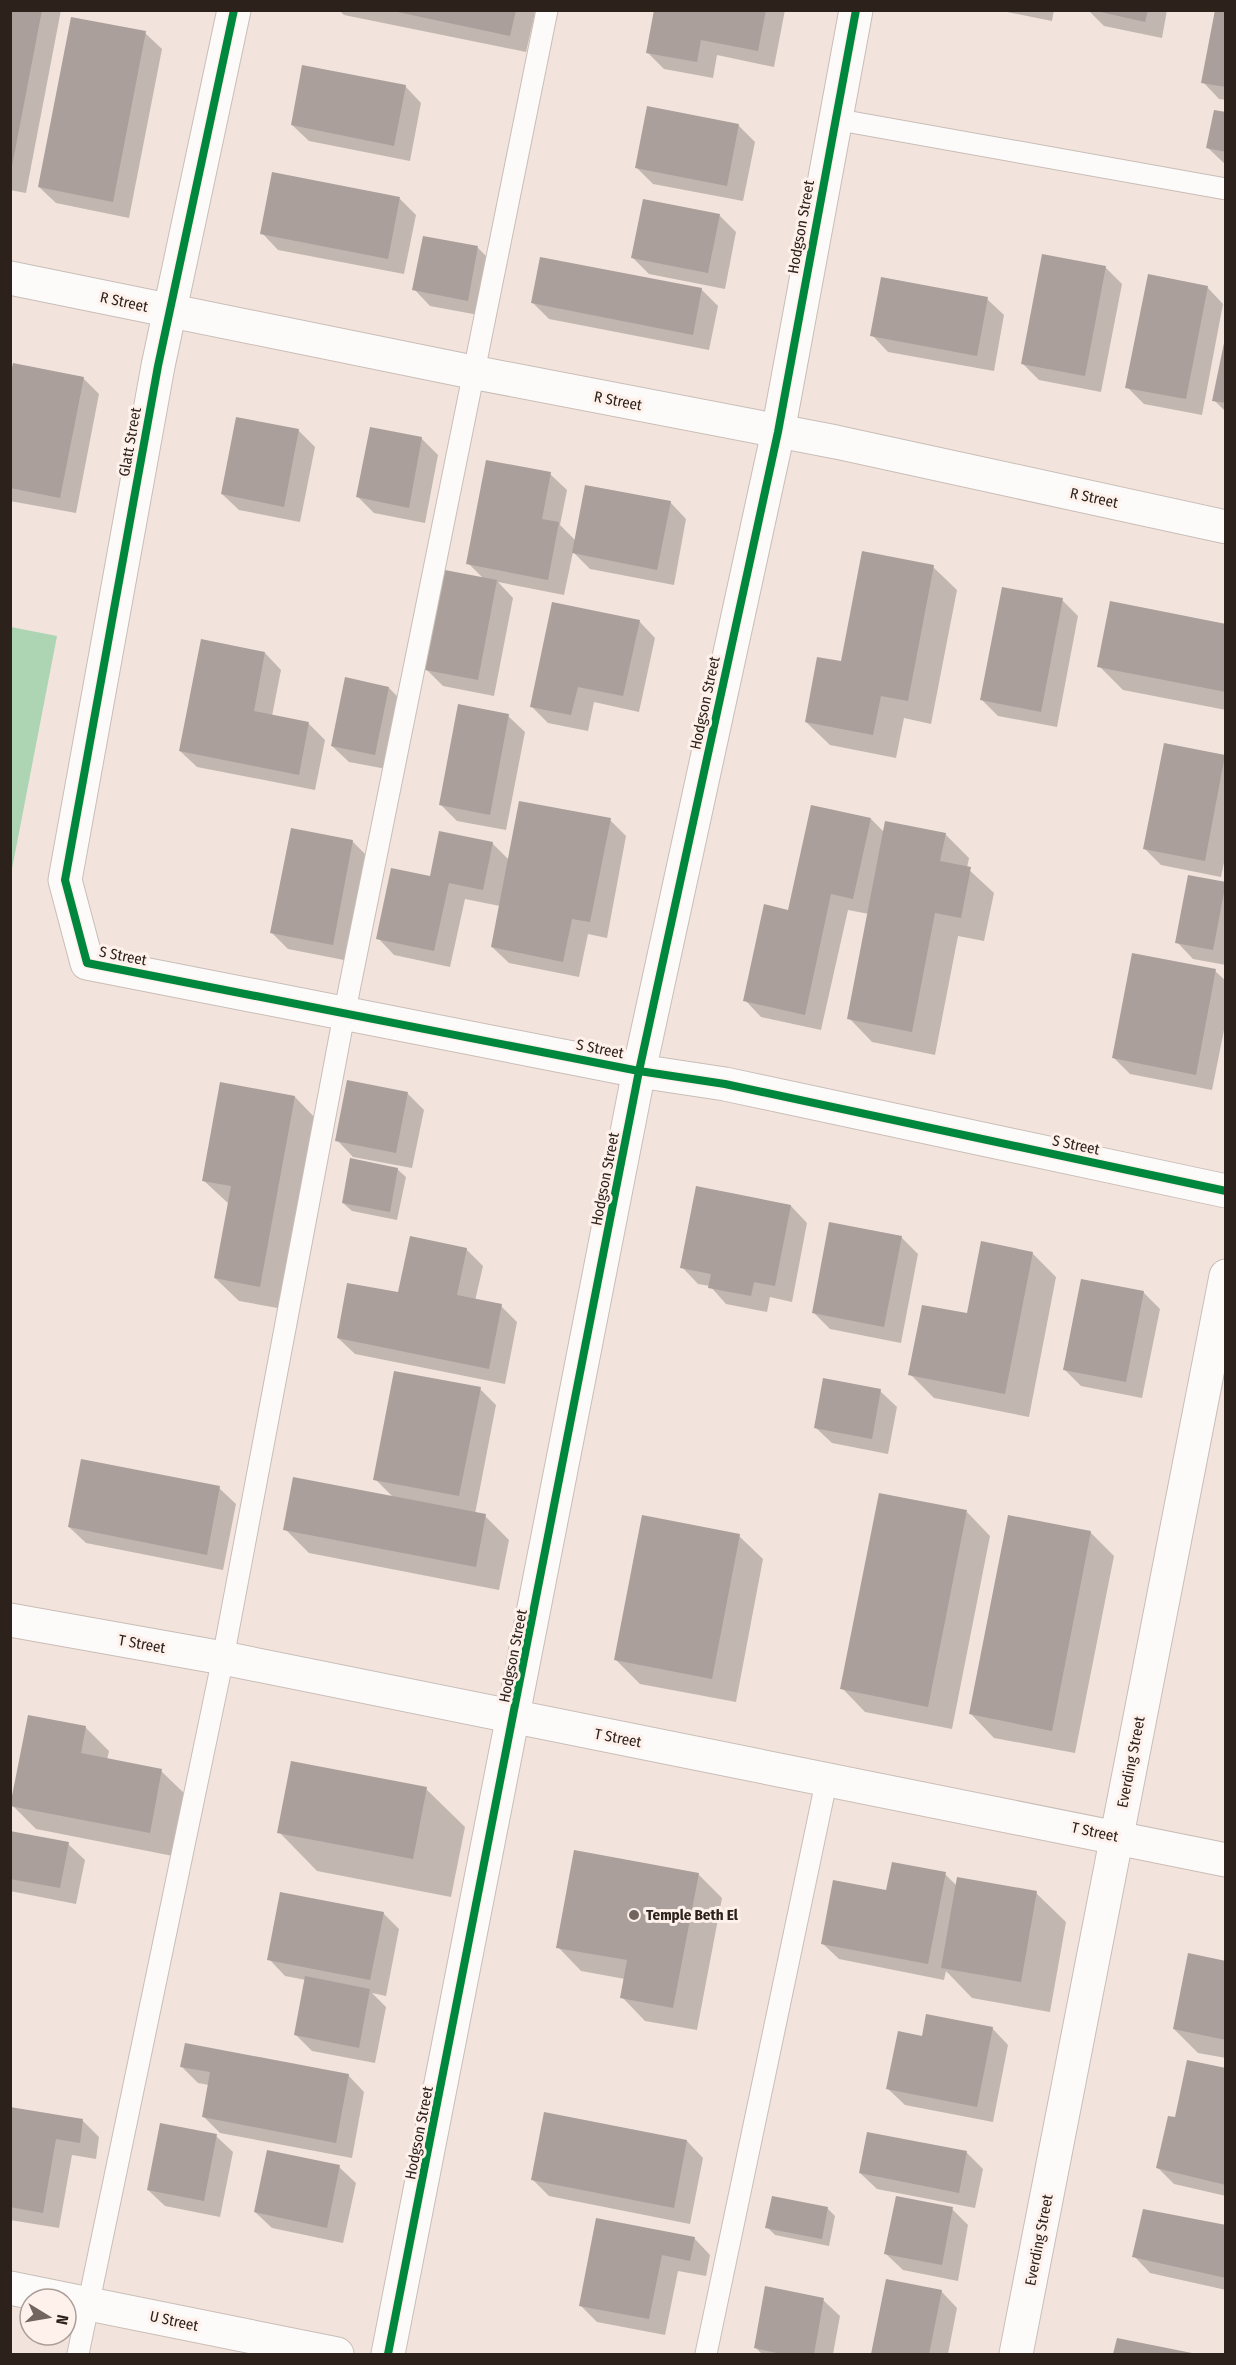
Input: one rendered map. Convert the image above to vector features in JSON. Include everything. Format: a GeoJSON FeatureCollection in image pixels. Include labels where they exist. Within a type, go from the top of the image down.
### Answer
{"type":"FeatureCollection","features":[{"type":"Feature","properties":{"kind":"street","name":"Glatt Street"},"geometry":{"type":"LineString","coordinates":[[65,880],[158,366],[234,10]]}},
{"type":"Feature","properties":{"kind":"street","name":"Hodgson Street"},"geometry":{"type":"LineString","coordinates":[[388,2355],[515,1717],[639,1071],[777,432],[856,10]]}},
{"type":"Feature","properties":{"kind":"street","name":"R Street"},"geometry":{"type":"LineString","coordinates":[[10,279],[777,432],[1226,527]]}},
{"type":"Feature","properties":{"kind":"street","name":"S Street"},"geometry":{"type":"LineString","coordinates":[[65,880],[87,963],[639,1071],[725,1084],[1226,1191]]}},
{"type":"Feature","properties":{"kind":"street","name":"Everding Street"},"geometry":{"type":"LineString","coordinates":[[1016,2355],[1226,1276]]}},
{"type":"Feature","properties":{"kind":"street","name":"T Street"},"geometry":{"type":"LineString","coordinates":[[10,1620],[223,1658],[1117,1836],[1226,1860]]}},
{"type":"Feature","properties":{"kind":"street","name":"U Street"},"geometry":{"type":"LineString","coordinates":[[10,2288],[337,2355]]}},
{"type":"Feature","properties":{"kind":"lane"},"geometry":{"type":"LineString","coordinates":[[78,2355],[223,1658],[344,1015],[472,372],[547,10]]}},
{"type":"Feature","properties":{"kind":"lane"},"geometry":{"type":"LineString","coordinates":[[834,119],[1226,189]]}},
{"type":"Feature","properties":{"kind":"lane"},"geometry":{"type":"LineString","coordinates":[[706,2355],[827,1778]]}},
{"type":"Feature","properties":{"kind":"green space"},"geometry":{"type":"Polygon","coordinates":[[[10,627],[57,636],[11,874],[10,627]]]}},
{"type":"Feature","properties":{"kind":"building"},"geometry":{"type":"Polygon","coordinates":[[[10,10],[42,10],[12,166],[10,166],[10,10]]]}},
{"type":"Feature","properties":{"kind":"building"},"geometry":{"type":"Polygon","coordinates":[[[388,10],[516,10],[510,36],[388,10]]]}},
{"type":"Feature","properties":{"kind":"building"},"geometry":{"type":"Polygon","coordinates":[[[654,10],[766,10],[758,51],[701,40],[697,62],[646,53],[654,10]]]}},
{"type":"Feature","properties":{"kind":"building"},"geometry":{"type":"Polygon","coordinates":[[[1092,10],[1148,10],[1145,22],[1092,10]]]}},
{"type":"Feature","properties":{"kind":"building"},"geometry":{"type":"Polygon","coordinates":[[[1215,10],[1226,10],[1226,87],[1201,83],[1215,10]]]}},
{"type":"Feature","properties":{"kind":"building"},"geometry":{"type":"Polygon","coordinates":[[[71,17],[146,31],[113,202],[38,187],[71,17]]]}},
{"type":"Feature","properties":{"kind":"building"},"geometry":{"type":"Polygon","coordinates":[[[302,65],[406,85],[394,146],[291,125],[302,65]]]}},
{"type":"Feature","properties":{"kind":"building"},"geometry":{"type":"Polygon","coordinates":[[[647,106],[739,124],[727,186],[635,168],[647,106]]]}},
{"type":"Feature","properties":{"kind":"building"},"geometry":{"type":"Polygon","coordinates":[[[1214,110],[1226,112],[1226,152],[1206,148],[1214,110]]]}},
{"type":"Feature","properties":{"kind":"building"},"geometry":{"type":"Polygon","coordinates":[[[272,172],[400,197],[388,259],[260,234],[272,172]]]}},
{"type":"Feature","properties":{"kind":"building"},"geometry":{"type":"Polygon","coordinates":[[[643,199],[720,214],[708,273],[631,258],[643,199]]]}},
{"type":"Feature","properties":{"kind":"building"},"geometry":{"type":"Polygon","coordinates":[[[423,236],[478,246],[468,301],[412,290],[423,236]]]}},
{"type":"Feature","properties":{"kind":"building"},"geometry":{"type":"Polygon","coordinates":[[[1042,254],[1106,266],[1085,376],[1021,364],[1042,254]]]}},
{"type":"Feature","properties":{"kind":"building"},"geometry":{"type":"Polygon","coordinates":[[[540,257],[702,288],[693,335],[531,303],[540,257]]]}},
{"type":"Feature","properties":{"kind":"building"},"geometry":{"type":"Polygon","coordinates":[[[1148,274],[1208,286],[1186,399],[1125,388],[1148,274]]]}},
{"type":"Feature","properties":{"kind":"building"},"geometry":{"type":"Polygon","coordinates":[[[881,277],[988,297],[977,356],[870,336],[881,277]]]}},
{"type":"Feature","properties":{"kind":"building"},"geometry":{"type":"Polygon","coordinates":[[[1224,343],[1226,343],[1226,403],[1212,401],[1224,343]]]}},
{"type":"Feature","properties":{"kind":"building"},"geometry":{"type":"Polygon","coordinates":[[[13,363],[84,377],[60,498],[10,488],[10,376],[13,363]]]}},
{"type":"Feature","properties":{"kind":"building"},"geometry":{"type":"Polygon","coordinates":[[[236,417],[299,429],[284,507],[221,494],[236,417]]]}},
{"type":"Feature","properties":{"kind":"building"},"geometry":{"type":"Polygon","coordinates":[[[370,427],[422,437],[409,508],[356,497],[370,427]]]}},
{"type":"Feature","properties":{"kind":"building"},"geometry":{"type":"Polygon","coordinates":[[[486,460],[551,472],[542,519],[559,522],[548,580],[466,564],[486,460]]]}},
{"type":"Feature","properties":{"kind":"building"},"geometry":{"type":"Polygon","coordinates":[[[585,485],[671,501],[657,570],[572,553],[585,485]]]}},
{"type":"Feature","properties":{"kind":"building"},"geometry":{"type":"Polygon","coordinates":[[[862,551],[934,565],[908,701],[881,696],[873,735],[805,722],[817,657],[841,661],[862,551]]]}},
{"type":"Feature","properties":{"kind":"building"},"geometry":{"type":"Polygon","coordinates":[[[445,570],[497,580],[478,680],[425,670],[445,570]]]}},
{"type":"Feature","properties":{"kind":"building"},"geometry":{"type":"Polygon","coordinates":[[[1002,587],[1063,598],[1041,712],[980,700],[1002,587]]]}},
{"type":"Feature","properties":{"kind":"building"},"geometry":{"type":"Polygon","coordinates":[[[1110,601],[1226,624],[1226,692],[1097,667],[1110,601]]]}},
{"type":"Feature","properties":{"kind":"building"},"geometry":{"type":"Polygon","coordinates":[[[552,602],[640,620],[623,696],[578,687],[571,715],[530,707],[552,602]]]}},
{"type":"Feature","properties":{"kind":"building"},"geometry":{"type":"Polygon","coordinates":[[[201,639],[265,652],[254,711],[309,722],[299,775],[179,751],[201,639]]]}},
{"type":"Feature","properties":{"kind":"building"},"geometry":{"type":"Polygon","coordinates":[[[345,677],[389,687],[375,755],[331,746],[345,677]]]}},
{"type":"Feature","properties":{"kind":"building"},"geometry":{"type":"Polygon","coordinates":[[[458,704],[509,714],[490,815],[439,805],[458,704]]]}},
{"type":"Feature","properties":{"kind":"building"},"geometry":{"type":"Polygon","coordinates":[[[1164,743],[1225,755],[1205,861],[1143,849],[1164,743]]]}},
{"type":"Feature","properties":{"kind":"building"},"geometry":{"type":"Polygon","coordinates":[[[519,801],[611,818],[590,922],[572,919],[563,962],[491,947],[519,801]]]}},
{"type":"Feature","properties":{"kind":"building"},"geometry":{"type":"Polygon","coordinates":[[[811,805],[871,818],[853,899],[831,894],[805,1015],[743,1001],[764,904],[788,910],[811,805]]]}},
{"type":"Feature","properties":{"kind":"building"},"geometry":{"type":"Polygon","coordinates":[[[885,821],[946,833],[940,861],[971,867],[961,918],[935,913],[912,1032],[847,1019],[885,821]]]}},
{"type":"Feature","properties":{"kind":"building"},"geometry":{"type":"Polygon","coordinates":[[[291,828],[353,840],[333,945],[270,933],[291,828]]]}},
{"type":"Feature","properties":{"kind":"building"},"geometry":{"type":"Polygon","coordinates":[[[439,831],[493,842],[483,890],[449,883],[434,951],[376,939],[391,868],[430,876],[439,831]]]}},
{"type":"Feature","properties":{"kind":"building"},"geometry":{"type":"Polygon","coordinates":[[[1188,875],[1226,882],[1213,950],[1175,943],[1188,875]]]}},
{"type":"Feature","properties":{"kind":"building"},"geometry":{"type":"Polygon","coordinates":[[[1132,953],[1216,969],[1196,1075],[1112,1058],[1132,953]]]}},
{"type":"Feature","properties":{"kind":"building"},"geometry":{"type":"Polygon","coordinates":[[[347,1080],[408,1092],[396,1153],[335,1141],[347,1080]]]}},
{"type":"Feature","properties":{"kind":"building"},"geometry":{"type":"Polygon","coordinates":[[[220,1082],[295,1096],[260,1287],[214,1278],[231,1186],[202,1181],[220,1082]]]}},
{"type":"Feature","properties":{"kind":"building"},"geometry":{"type":"Polygon","coordinates":[[[350,1158],[398,1168],[390,1212],[342,1203],[350,1158]]]}},
{"type":"Feature","properties":{"kind":"building"},"geometry":{"type":"Polygon","coordinates":[[[696,1186],[791,1205],[775,1286],[754,1282],[751,1296],[708,1288],[711,1274],[680,1268],[696,1186]]]}},
{"type":"Feature","properties":{"kind":"building"},"geometry":{"type":"Polygon","coordinates":[[[829,1222],[902,1236],[884,1327],[812,1313],[829,1222]]]}},
{"type":"Feature","properties":{"kind":"building"},"geometry":{"type":"Polygon","coordinates":[[[410,1236],[467,1248],[457,1295],[502,1304],[489,1369],[337,1338],[347,1283],[398,1292],[410,1236]]]}},
{"type":"Feature","properties":{"kind":"building"},"geometry":{"type":"Polygon","coordinates":[[[981,1241],[1033,1252],[1005,1394],[908,1375],[922,1305],[967,1313],[981,1241]]]}},
{"type":"Feature","properties":{"kind":"building"},"geometry":{"type":"Polygon","coordinates":[[[1081,1279],[1144,1291],[1126,1382],[1063,1370],[1081,1279]]]}},
{"type":"Feature","properties":{"kind":"building"},"geometry":{"type":"Polygon","coordinates":[[[394,1371],[481,1387],[459,1496],[373,1480],[394,1371]]]}},
{"type":"Feature","properties":{"kind":"building"},"geometry":{"type":"Polygon","coordinates":[[[823,1378],[881,1389],[872,1439],[814,1428],[823,1378]]]}},
{"type":"Feature","properties":{"kind":"building"},"geometry":{"type":"Polygon","coordinates":[[[81,1459],[220,1486],[207,1555],[68,1527],[81,1459]]]}},
{"type":"Feature","properties":{"kind":"building"},"geometry":{"type":"Polygon","coordinates":[[[293,1477],[486,1514],[476,1567],[283,1530],[293,1477]]]}},
{"type":"Feature","properties":{"kind":"building"},"geometry":{"type":"Polygon","coordinates":[[[879,1493],[967,1510],[928,1707],[840,1689],[879,1493]]]}},
{"type":"Feature","properties":{"kind":"building"},"geometry":{"type":"Polygon","coordinates":[[[642,1515],[740,1534],[712,1679],[614,1660],[642,1515]]]}},
{"type":"Feature","properties":{"kind":"building"},"geometry":{"type":"Polygon","coordinates":[[[1008,1515],[1091,1531],[1052,1731],[969,1714],[1008,1515]]]}},
{"type":"Feature","properties":{"kind":"building"},"geometry":{"type":"Polygon","coordinates":[[[28,1715],[86,1726],[81,1753],[162,1769],[150,1833],[10,1806],[28,1715]]]}},
{"type":"Feature","properties":{"kind":"building"},"geometry":{"type":"Polygon","coordinates":[[[291,1761],[427,1787],[413,1859],[277,1833],[291,1761]]]}},
{"type":"Feature","properties":{"kind":"building"},"geometry":{"type":"Polygon","coordinates":[[[10,1831],[69,1842],[60,1888],[10,1879],[10,1831]]]}},
{"type":"Feature","properties":{"kind":"building"},"geometry":{"type":"Polygon","coordinates":[[[574,1850],[699,1873],[673,2008],[620,1998],[627,1960],[556,1948],[574,1850]]]}},
{"type":"Feature","properties":{"kind":"building"},"geometry":{"type":"Polygon","coordinates":[[[892,1862],[946,1872],[928,1964],[821,1944],[833,1880],[886,1890],[892,1862]]]}},
{"type":"Feature","properties":{"kind":"building"},"geometry":{"type":"Polygon","coordinates":[[[957,1877],[1037,1891],[1021,1982],[941,1968],[957,1877]]]}},
{"type":"Feature","properties":{"kind":"building"},"geometry":{"type":"Polygon","coordinates":[[[280,1892],[384,1912],[370,1980],[267,1960],[280,1892]]]}},
{"type":"Feature","properties":{"kind":"building"},"geometry":{"type":"Polygon","coordinates":[[[1188,1953],[1226,1961],[1226,2040],[1173,2029],[1188,1953]]]}},
{"type":"Feature","properties":{"kind":"building"},"geometry":{"type":"Polygon","coordinates":[[[305,1976],[370,1989],[359,2048],[294,2035],[305,1976]]]}},
{"type":"Feature","properties":{"kind":"building"},"geometry":{"type":"Polygon","coordinates":[[[926,2014],[993,2027],[977,2107],[886,2089],[898,2031],[922,2036],[926,2014]]]}},
{"type":"Feature","properties":{"kind":"building"},"geometry":{"type":"Polygon","coordinates":[[[185,2043],[349,2074],[336,2143],[202,2117],[210,2072],[180,2067],[185,2043]]]}},
{"type":"Feature","properties":{"kind":"building"},"geometry":{"type":"Polygon","coordinates":[[[1187,2060],[1226,2068],[1226,2185],[1156,2168],[1168,2116],[1175,2117],[1187,2060]]]}},
{"type":"Feature","properties":{"kind":"building"},"geometry":{"type":"Polygon","coordinates":[[[10,2107],[83,2119],[80,2143],[56,2139],[43,2213],[10,2207],[10,2107]]]}},
{"type":"Feature","properties":{"kind":"building"},"geometry":{"type":"Polygon","coordinates":[[[544,2112],[687,2140],[674,2208],[531,2180],[544,2112]]]}},
{"type":"Feature","properties":{"kind":"building"},"geometry":{"type":"Polygon","coordinates":[[[160,2123],[217,2134],[204,2201],[147,2190],[160,2123]]]}},
{"type":"Feature","properties":{"kind":"building"},"geometry":{"type":"Polygon","coordinates":[[[867,2132],[967,2151],[959,2193],[859,2173],[867,2132]]]}},
{"type":"Feature","properties":{"kind":"building"},"geometry":{"type":"Polygon","coordinates":[[[267,2150],[340,2165],[327,2228],[254,2212],[267,2150]]]}},
{"type":"Feature","properties":{"kind":"building"},"geometry":{"type":"Polygon","coordinates":[[[772,2196],[828,2207],[822,2239],[765,2228],[772,2196]]]}},
{"type":"Feature","properties":{"kind":"building"},"geometry":{"type":"Polygon","coordinates":[[[896,2196],[953,2207],[942,2265],[884,2254],[896,2196]]]}},
{"type":"Feature","properties":{"kind":"building"},"geometry":{"type":"Polygon","coordinates":[[[1143,2209],[1226,2225],[1226,2278],[1132,2257],[1143,2209]]]}},
{"type":"Feature","properties":{"kind":"building"},"geometry":{"type":"Polygon","coordinates":[[[596,2218],[695,2237],[690,2261],[662,2255],[649,2319],[579,2306],[596,2218]]]}},
{"type":"Feature","properties":{"kind":"building"},"geometry":{"type":"Polygon","coordinates":[[[886,2279],[942,2290],[929,2354],[871,2354],[886,2279]]]}},
{"type":"Feature","properties":{"kind":"building"},"geometry":{"type":"Polygon","coordinates":[[[765,2286],[824,2298],[814,2354],[781,2354],[754,2348],[765,2286]]]}},
{"type":"Feature","properties":{"kind":"building"},"geometry":{"type":"Polygon","coordinates":[[[1117,2338],[1192,2353],[1192,2354],[1113,2354],[1117,2338]]]}},
{"type":"Feature","properties":{"kind":"cycle path"},"geometry":{"type":"LineString","coordinates":[[234,10],[158,366],[65,880],[87,963],[639,1071],[725,1084],[1226,1191]]}},
{"type":"Feature","properties":{"kind":"cycle path"},"geometry":{"type":"LineString","coordinates":[[388,2354],[639,1071],[778,432],[856,10]]}},
{"type":"Feature","properties":{"kind":"place","name":"Temple Beth El"},"geometry":{"type":"Point","coordinates":[634,1915]}}]}
